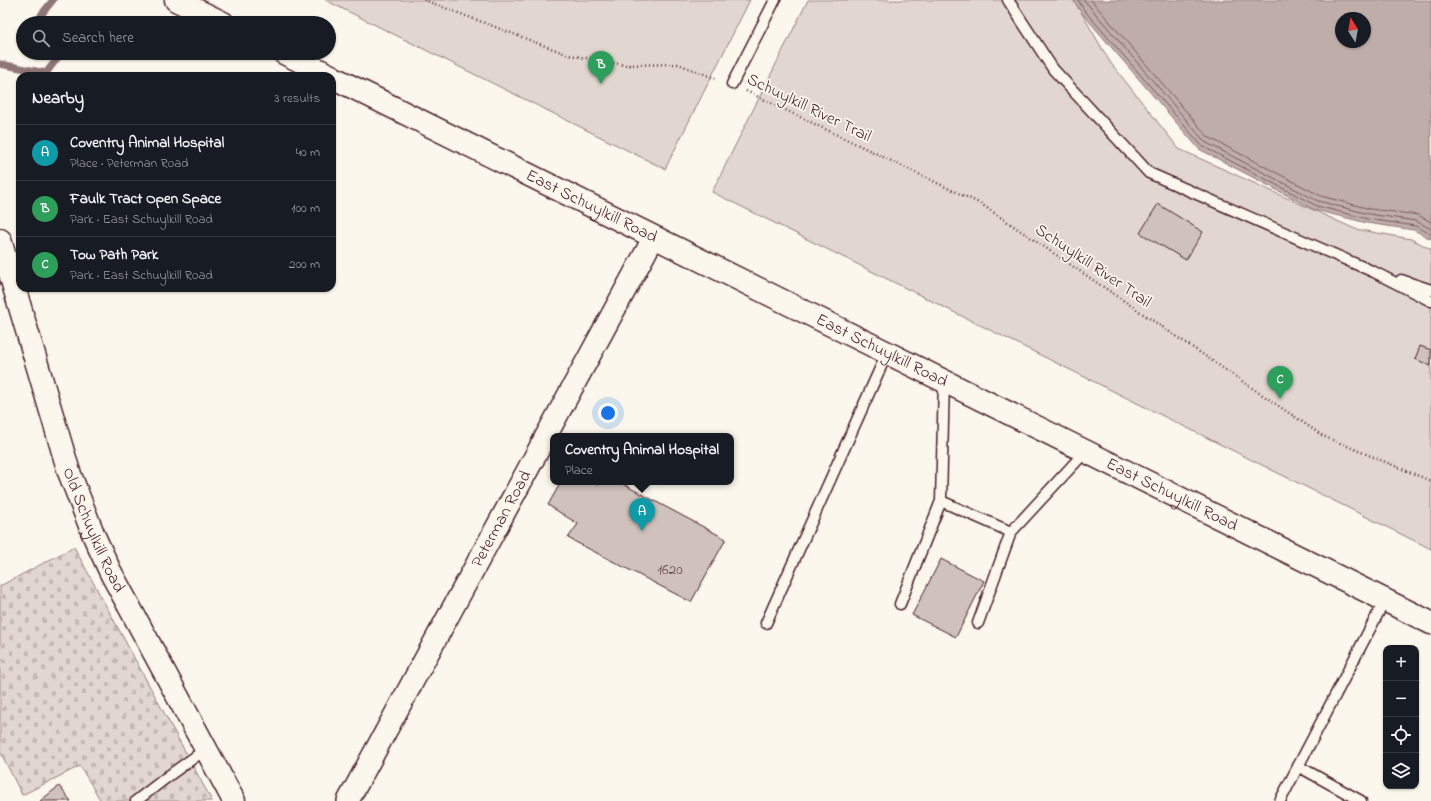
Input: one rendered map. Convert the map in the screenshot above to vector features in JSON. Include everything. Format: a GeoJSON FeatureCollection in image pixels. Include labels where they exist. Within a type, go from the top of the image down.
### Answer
{"type":"FeatureCollection","features":[{"type":"Feature","properties":{"kind":"main road"},"geometry":{"type":"LineString","coordinates":[[176,0],[209,16]]}},
{"type":"Feature","properties":{"kind":"main road","name":"East Schuylkill Road"},"geometry":{"type":"LineString","coordinates":[[298,60],[323,72]]}},
{"type":"Feature","properties":{"kind":"main road","name":"East Schuylkill Road"},"geometry":{"type":"LineString","coordinates":[[336,78],[1431,623]]}},
{"type":"Feature","properties":{"kind":"main road","name":"Old Schuylkill Road"},"geometry":{"type":"LineString","coordinates":[[0,240],[69,472],[94,536],[110,571],[234,801]]}},
{"type":"Feature","properties":{"kind":"street","name":"Peterman Road"},"geometry":{"type":"LineString","coordinates":[[348,801],[654,237]]}},
{"type":"Feature","properties":{"kind":"lane"},"geometry":{"type":"LineString","coordinates":[[732,84],[775,0]]}},
{"type":"Feature","properties":{"kind":"lane"},"geometry":{"type":"LineString","coordinates":[[1008,0],[1053,69],[1149,173],[1374,272],[1431,301]]}},
{"type":"Feature","properties":{"kind":"lane"},"geometry":{"type":"LineString","coordinates":[[1374,272],[1431,290]]}},
{"type":"Feature","properties":{"kind":"lane"},"geometry":{"type":"LineString","coordinates":[[766,623],[887,353]]}},
{"type":"Feature","properties":{"kind":"lane"},"geometry":{"type":"LineString","coordinates":[[900,604],[941,501],[944,381]]}},
{"type":"Feature","properties":{"kind":"lane"},"geometry":{"type":"LineString","coordinates":[[978,623],[1011,532],[1085,452]]}},
{"type":"Feature","properties":{"kind":"lane"},"geometry":{"type":"LineString","coordinates":[[941,501],[1011,532]]}},
{"type":"Feature","properties":{"kind":"lane"},"geometry":{"type":"LineString","coordinates":[[1280,801],[1385,600]]}},
{"type":"Feature","properties":{"kind":"lane"},"geometry":{"type":"LineString","coordinates":[[136,801],[170,774],[206,749]]}},
{"type":"Feature","properties":{"kind":"lane"},"geometry":{"type":"LineString","coordinates":[[1298,766],[1361,801]]}},
{"type":"Feature","properties":{"kind":"path","name":"Schuylkill River Trail"},"geometry":{"type":"LineString","coordinates":[[424,0],[569,55],[626,65],[678,64],[732,84],[981,204],[1323,436],[1431,482]]}},
{"type":"Feature","properties":{"kind":"green space"},"geometry":{"type":"Polygon","coordinates":[[[325,0],[750,0],[665,169],[325,0]]]}},
{"type":"Feature","properties":{"kind":"green space"},"geometry":{"type":"Polygon","coordinates":[[[808,0],[1074,0],[1110,62],[1179,149],[1355,229],[1411,239],[1431,249],[1431,549],[712,192],[808,0]]]}},
{"type":"Feature","properties":{"kind":"green space"},"geometry":{"type":"Polygon","coordinates":[[[74,547],[212,801],[101,801],[80,766],[22,795],[0,751],[0,586],[74,547]]]}},
{"type":"Feature","properties":{"kind":"water"},"geometry":{"type":"Polygon","coordinates":[[[1073,0],[1431,0],[1431,239],[1414,230],[1367,223],[1315,210],[1199,149],[1081,12],[1073,0]]]}},
{"type":"Feature","properties":{"kind":"building"},"geometry":{"type":"Polygon","coordinates":[[[1158,204],[1203,232],[1186,260],[1140,233],[1158,204]]]}},
{"type":"Feature","properties":{"kind":"building"},"geometry":{"type":"Polygon","coordinates":[[[1420,346],[1431,350],[1431,366],[1415,359],[1420,346]]]}},
{"type":"Feature","properties":{"kind":"building"},"geometry":{"type":"Polygon","coordinates":[[[559,485],[625,485],[726,539],[691,602],[568,538],[578,524],[548,505],[559,485]]]}},
{"type":"Feature","properties":{"kind":"building"},"geometry":{"type":"Polygon","coordinates":[[[941,559],[984,581],[956,637],[912,615],[941,559]]]}},
{"type":"Feature","properties":{"kind":"building"},"geometry":{"type":"Polygon","coordinates":[[[59,786],[71,801],[40,801],[59,786]]]}},
{"type":"Feature","properties":{"kind":"waterway"},"geometry":{"type":"LineString","coordinates":[[42,16],[53,0]]}},
{"type":"Feature","properties":{"kind":"waterway"},"geometry":{"type":"LineString","coordinates":[[47,72],[56,60]]}},
{"type":"Feature","properties":{"kind":"waterway"},"geometry":{"type":"LineString","coordinates":[[0,64],[41,72]]}},
{"type":"Feature","properties":{"kind":"place","name":"Faulk Tract Open Space"},"geometry":{"type":"Point","coordinates":[601,84]}},
{"type":"Feature","properties":{"kind":"place","name":"Tow Path Park"},"geometry":{"type":"Point","coordinates":[1280,399]}},
{"type":"Feature","properties":{"kind":"place","name":"Coventry Animal Hospital"},"geometry":{"type":"Point","coordinates":[642,531]}}]}
